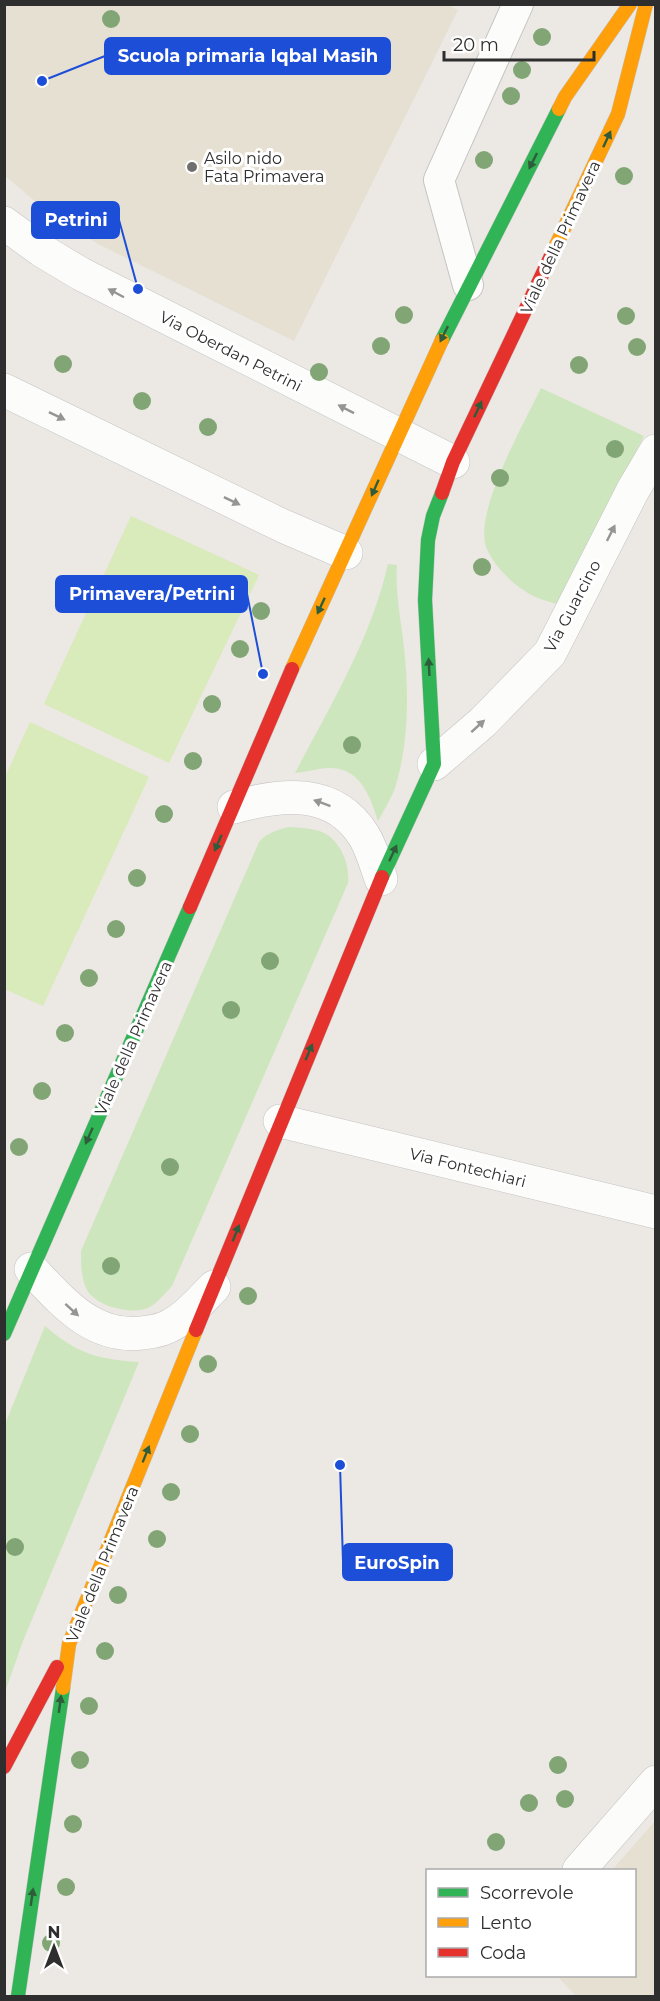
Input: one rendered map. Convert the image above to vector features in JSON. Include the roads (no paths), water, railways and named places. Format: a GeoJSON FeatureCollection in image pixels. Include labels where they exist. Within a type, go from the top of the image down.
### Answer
{"type":"FeatureCollection","features":[{"type":"Feature","properties":{"kind":"main road","name":"Viale della Primavera"},"geometry":{"type":"LineString","coordinates":[[4,1334],[234,807],[286,682],[468,285],[565,97],[630,4]]}},
{"type":"Feature","properties":{"kind":"main road","name":"Viale della Primavera"},"geometry":{"type":"LineString","coordinates":[[18,1996],[69,1644],[280,1121],[381,879],[434,764],[425,600],[428,540],[433,516],[453,462],[618,114],[645,4]]}},
{"type":"Feature","properties":{"kind":"main road"},"geometry":{"type":"LineString","coordinates":[[4,1767],[69,1644]]}},
{"type":"Feature","properties":{"kind":"street","name":"Via Oberdan Petrini"},"geometry":{"type":"LineString","coordinates":[[4,224],[40,250],[81,274],[399,435]]}},
{"type":"Feature","properties":{"kind":"street"},"geometry":{"type":"LineString","coordinates":[[4,390],[283,526],[346,553]]}},
{"type":"Feature","properties":{"kind":"street"},"geometry":{"type":"LineString","coordinates":[[399,435],[453,462]]}},
{"type":"Feature","properties":{"kind":"street","name":"Via Guarcino"},"geometry":{"type":"LineString","coordinates":[[434,764],[510,696],[550,653],[633,490],[656,451]]}},
{"type":"Feature","properties":{"kind":"street"},"geometry":{"type":"LineString","coordinates":[[234,807],[259,800],[284,797],[307,798],[329,804],[348,818],[363,835],[381,879]]}},
{"type":"Feature","properties":{"kind":"street","name":"Via Fontechiari"},"geometry":{"type":"LineString","coordinates":[[280,1121],[656,1212]]}},
{"type":"Feature","properties":{"kind":"street","name":"Viale della Primavera"},"geometry":{"type":"LineString","coordinates":[[31,1269],[81,1318],[102,1329],[120,1334],[147,1332],[172,1325],[214,1287]]}},
{"type":"Feature","properties":{"kind":"street"},"geometry":{"type":"LineString","coordinates":[[580,1869],[656,1782]]}},
{"type":"Feature","properties":{"kind":"lane"},"geometry":{"type":"LineString","coordinates":[[468,285],[439,180],[518,4]]}},
{"type":"Feature","properties":{"kind":"place","name":"Scuola primaria Iqbal Masih"},"geometry":{"type":"Point","coordinates":[42,81]}},
{"type":"Feature","properties":{"kind":"place","name":"Asilo nido Fata Primavera"},"geometry":{"type":"Point","coordinates":[192,167]}},
{"type":"Feature","properties":{"kind":"place","name":"Petrini"},"geometry":{"type":"Point","coordinates":[138,289]}},
{"type":"Feature","properties":{"kind":"place","name":"Primavera/Petrini"},"geometry":{"type":"Point","coordinates":[263,674]}},
{"type":"Feature","properties":{"kind":"place","name":"EuroSpin"},"geometry":{"type":"Point","coordinates":[340,1465]}}]}
